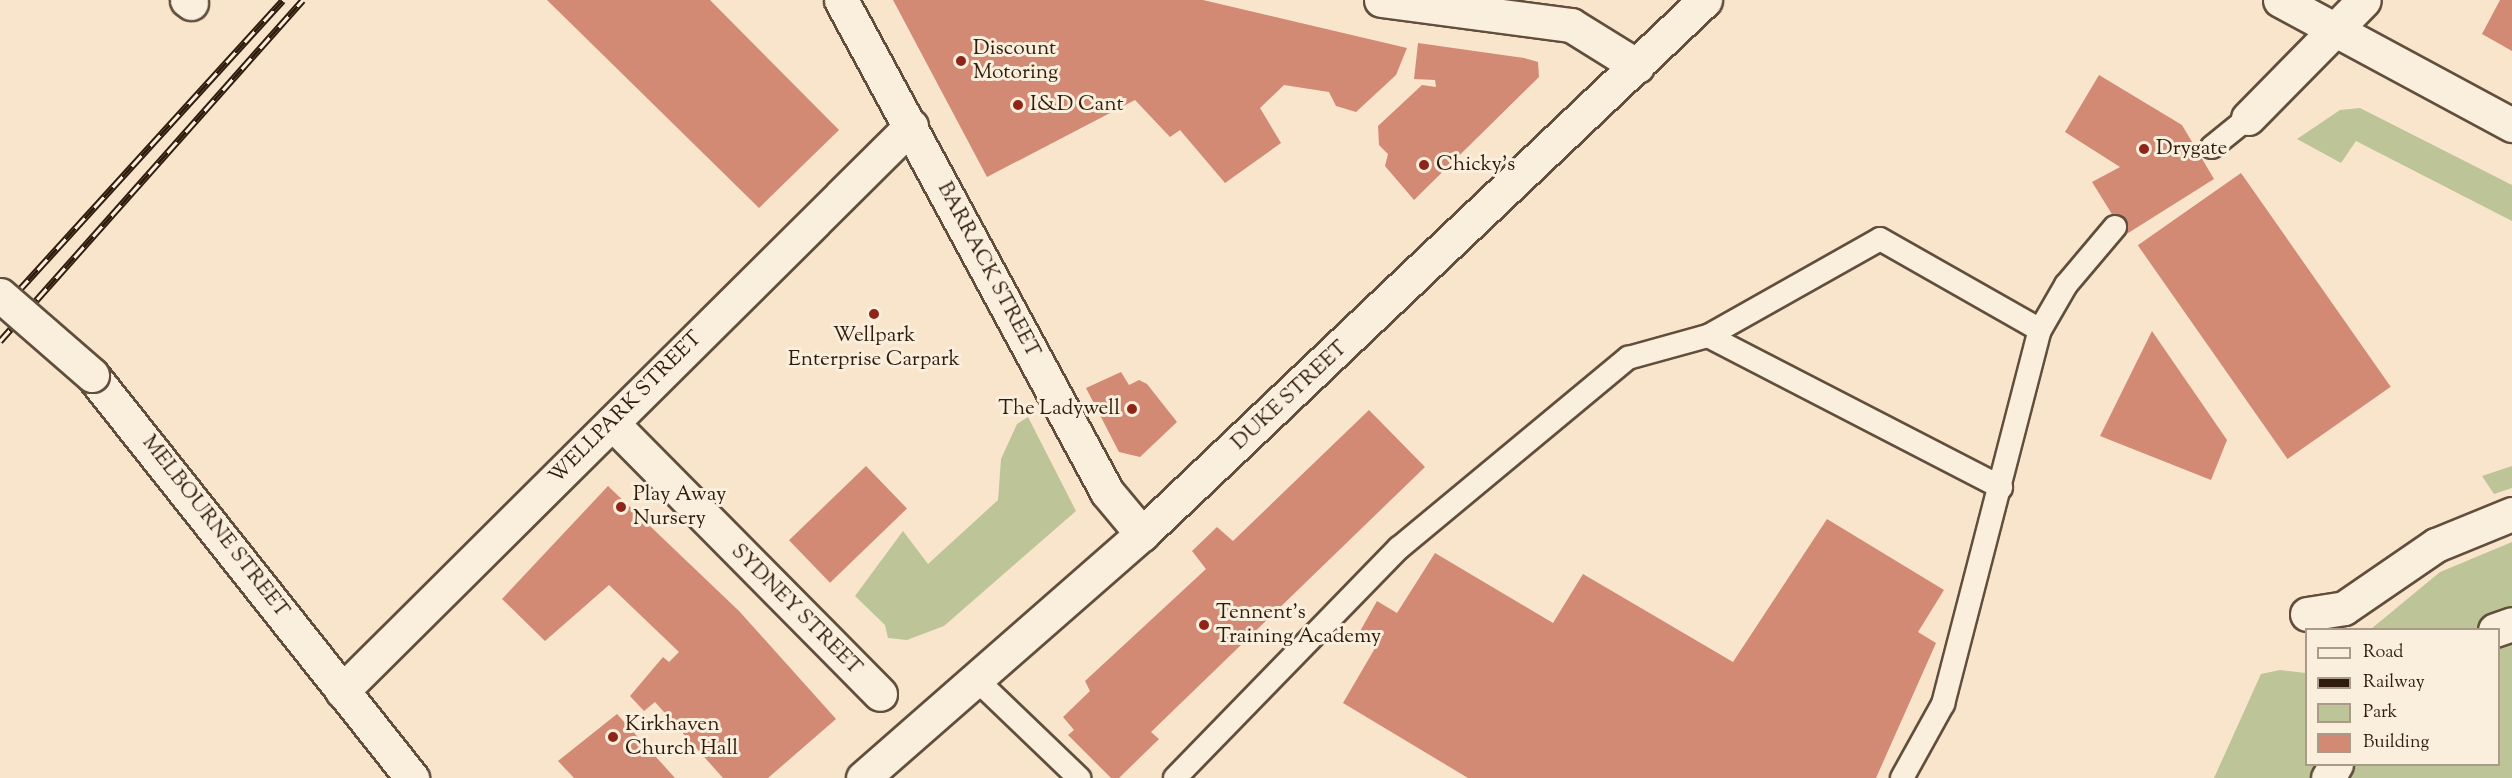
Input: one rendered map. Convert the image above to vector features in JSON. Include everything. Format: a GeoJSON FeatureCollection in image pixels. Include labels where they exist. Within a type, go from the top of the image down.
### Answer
{"type":"FeatureCollection","features":[{"type":"Feature","properties":{"kind":"street","name":"BARRACK STREET"},"geometry":{"type":"LineString","coordinates":[[841,0],[1107,492],[1142,534]]}},
{"type":"Feature","properties":{"kind":"street"},"geometry":{"type":"LineString","coordinates":[[1381,0],[1479,7],[1571,25],[1637,66]]}},
{"type":"Feature","properties":{"kind":"street","name":"DUKE STREET"},"geometry":{"type":"LineString","coordinates":[[863,778],[979,682],[1142,534],[1705,0]]}},
{"type":"Feature","properties":{"kind":"street"},"geometry":{"type":"LineString","coordinates":[[2280,0],[2512,125]]}},
{"type":"Feature","properties":{"kind":"street"},"geometry":{"type":"LineString","coordinates":[[2248,118],[2337,31],[2364,0]]}},
{"type":"Feature","properties":{"kind":"street","name":"WELLPARK STREET"},"geometry":{"type":"LineString","coordinates":[[342,691],[911,126]]}},
{"type":"Feature","properties":{"kind":"street","name":"MELBOURNE STREET"},"geometry":{"type":"LineString","coordinates":[[0,295],[92,375],[412,778]]}},
{"type":"Feature","properties":{"kind":"street","name":"SYDNEY STREET"},"geometry":{"type":"LineString","coordinates":[[612,423],[880,694]]}},
{"type":"Feature","properties":{"kind":"street"},"geometry":{"type":"LineString","coordinates":[[2307,614],[2344,608],[2436,545],[2512,514]]}},
{"type":"Feature","properties":{"kind":"lane"},"geometry":{"type":"LineString","coordinates":[[2211,147],[2248,118]]}},
{"type":"Feature","properties":{"kind":"lane"},"geometry":{"type":"LineString","coordinates":[[1902,778],[1942,704],[2001,487],[2040,330],[2066,285],[2115,226]]}},
{"type":"Feature","properties":{"kind":"lane"},"geometry":{"type":"LineString","coordinates":[[1175,778],[1399,548],[1628,358],[1708,336],[1880,238],[2040,330]]}},
{"type":"Feature","properties":{"kind":"lane"},"geometry":{"type":"LineString","coordinates":[[1708,336],[2001,487]]}},
{"type":"Feature","properties":{"kind":"lane"},"geometry":{"type":"LineString","coordinates":[[979,682],[1079,778]]}},
{"type":"Feature","properties":{"kind":"green space"},"geometry":{"type":"Polygon","coordinates":[[[2360,108],[2512,185],[2512,221],[2356,141],[2341,163],[2297,139],[2340,110],[2360,108]]]}},
{"type":"Feature","properties":{"kind":"green space"},"geometry":{"type":"Polygon","coordinates":[[[1028,417],[1076,511],[944,626],[907,640],[888,638],[885,625],[855,596],[903,531],[928,564],[998,500],[1001,459],[1017,424],[1028,417]]]}},
{"type":"Feature","properties":{"kind":"green space"},"geometry":{"type":"Polygon","coordinates":[[[2512,466],[2512,488],[2494,494],[2482,476],[2512,466]]]}},
{"type":"Feature","properties":{"kind":"green space"},"geometry":{"type":"Polygon","coordinates":[[[2512,542],[2512,778],[2214,778],[2261,674],[2280,670],[2305,673],[2305,766],[2500,766],[2500,628],[2372,628],[2440,572],[2512,542]]]}},
{"type":"Feature","properties":{"kind":"building"},"geometry":{"type":"Polygon","coordinates":[[[547,0],[710,0],[839,130],[759,208],[547,0]]]}},
{"type":"Feature","properties":{"kind":"building"},"geometry":{"type":"Polygon","coordinates":[[[893,0],[1203,0],[1407,48],[1396,75],[1356,112],[1336,106],[1329,92],[1284,85],[1260,108],[1281,143],[1225,183],[1180,130],[1170,137],[1135,100],[987,177],[893,0]]]}},
{"type":"Feature","properties":{"kind":"building"},"geometry":{"type":"Polygon","coordinates":[[[2500,0],[2512,0],[2512,51],[2482,34],[2500,0]]]}},
{"type":"Feature","properties":{"kind":"building"},"geometry":{"type":"Polygon","coordinates":[[[1418,43],[1524,58],[1538,62],[1539,77],[1414,200],[1385,166],[1388,154],[1379,145],[1378,126],[1422,85],[1436,87],[1435,80],[1414,79],[1418,43]]]}},
{"type":"Feature","properties":{"kind":"building","name":"Drygate"},"geometry":{"type":"Polygon","coordinates":[[[2099,75],[2182,125],[2214,179],[2125,235],[2092,182],[2120,167],[2065,132],[2099,75]]]}},
{"type":"Feature","properties":{"kind":"building"},"geometry":{"type":"Polygon","coordinates":[[[2241,173],[2391,387],[2287,459],[2138,245],[2241,173]]]}},
{"type":"Feature","properties":{"kind":"building"},"geometry":{"type":"Polygon","coordinates":[[[2152,331],[2227,440],[2211,480],[2100,436],[2152,331]]]}},
{"type":"Feature","properties":{"kind":"building","name":"The Ladywell"},"geometry":{"type":"Polygon","coordinates":[[[1121,372],[1129,385],[1139,380],[1147,384],[1177,422],[1140,457],[1119,452],[1086,388],[1121,372]]]}},
{"type":"Feature","properties":{"kind":"building","name":"Tennent's Training Academy"},"geometry":{"type":"Polygon","coordinates":[[[1369,410],[1425,467],[1151,732],[1159,739],[1119,778],[1111,778],[1068,735],[1074,730],[1063,717],[1090,691],[1085,681],[1206,569],[1192,551],[1217,527],[1233,541],[1369,410]]]}},
{"type":"Feature","properties":{"kind":"building"},"geometry":{"type":"Polygon","coordinates":[[[866,466],[907,508],[830,583],[789,540],[866,466]]]}},
{"type":"Feature","properties":{"kind":"building"},"geometry":{"type":"Polygon","coordinates":[[[608,486],[739,611],[836,719],[768,778],[723,778],[655,702],[644,711],[630,696],[663,657],[669,662],[679,652],[609,585],[545,641],[502,599],[608,486]]]}},
{"type":"Feature","properties":{"kind":"building"},"geometry":{"type":"Polygon","coordinates":[[[1827,519],[1944,590],[1918,632],[1936,643],[1876,778],[1468,778],[1343,703],[1378,643],[1359,633],[1377,601],[1397,613],[1435,553],[1553,623],[1583,574],[1733,662],[1827,519]]]}},
{"type":"Feature","properties":{"kind":"building","name":"Kirkhaven Church Hall"},"geometry":{"type":"Polygon","coordinates":[[[617,714],[675,778],[574,778],[558,761],[617,714]]]}},
{"type":"Feature","properties":{"kind":"railway"},"geometry":{"type":"LineString","coordinates":[[0,311],[283,0]]}},
{"type":"Feature","properties":{"kind":"railway"},"geometry":{"type":"LineString","coordinates":[[0,341],[303,0]]}},
{"type":"Feature","properties":{"kind":"place","name":"Discount Motoring"},"geometry":{"type":"Point","coordinates":[961,61]}},
{"type":"Feature","properties":{"kind":"place","name":"I&D Cant"},"geometry":{"type":"Point","coordinates":[1018,105]}},
{"type":"Feature","properties":{"kind":"place","name":"Drygate"},"geometry":{"type":"Point","coordinates":[2144,149]}},
{"type":"Feature","properties":{"kind":"place","name":"Chicky's"},"geometry":{"type":"Point","coordinates":[1424,165]}},
{"type":"Feature","properties":{"kind":"place","name":"Wellpark Enterprise Carpark"},"geometry":{"type":"Point","coordinates":[874,314]}},
{"type":"Feature","properties":{"kind":"place","name":"The Ladywell"},"geometry":{"type":"Point","coordinates":[1132,409]}},
{"type":"Feature","properties":{"kind":"place","name":"Play Away Nursery"},"geometry":{"type":"Point","coordinates":[621,507]}},
{"type":"Feature","properties":{"kind":"place","name":"Tennent's Training Academy"},"geometry":{"type":"Point","coordinates":[1204,625]}},
{"type":"Feature","properties":{"kind":"place","name":"Kirkhaven Church Hall"},"geometry":{"type":"Point","coordinates":[613,737]}}]}
